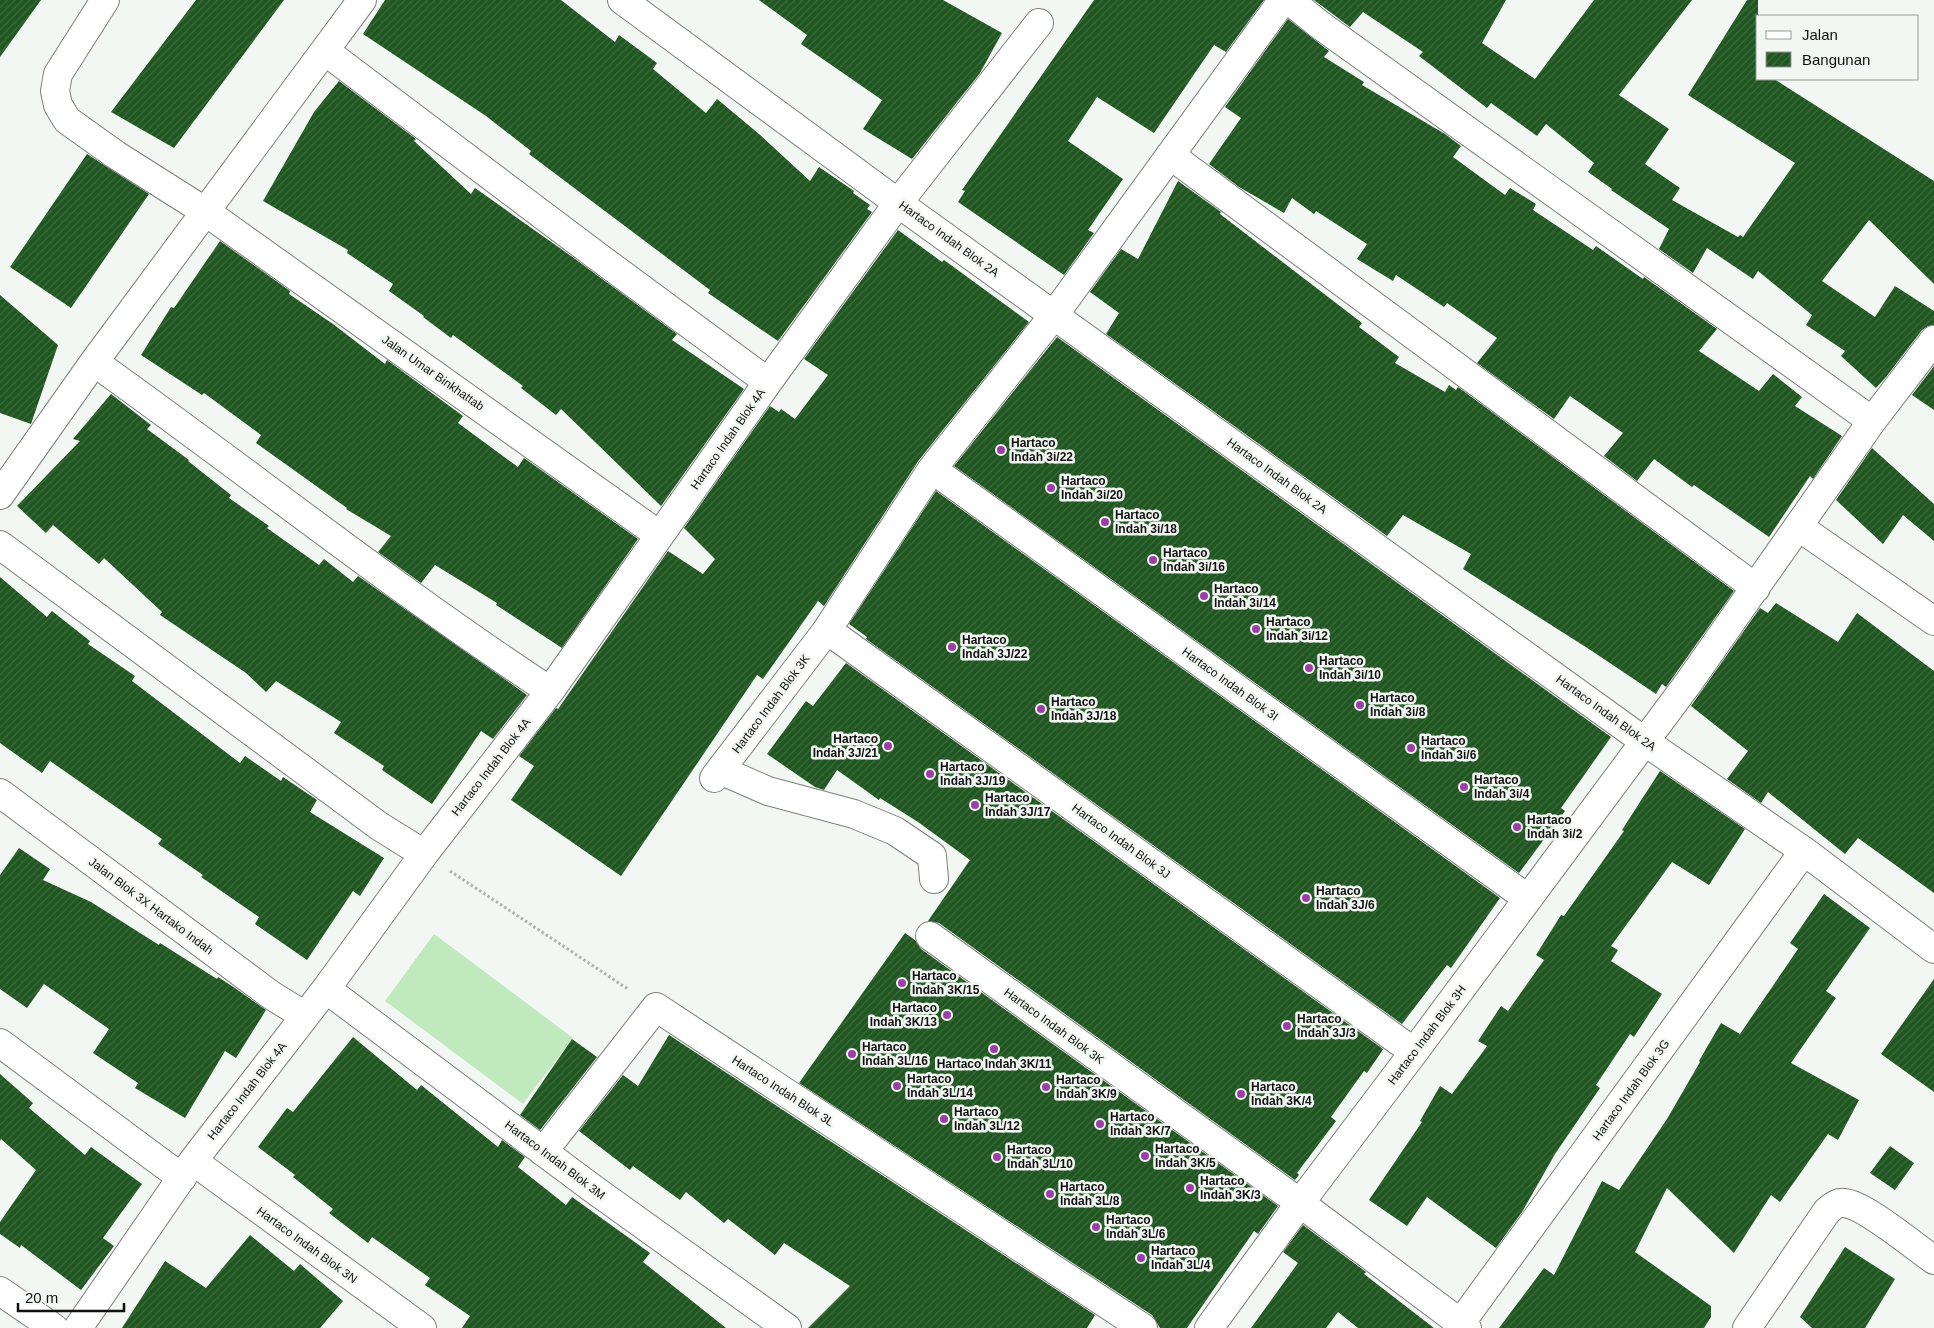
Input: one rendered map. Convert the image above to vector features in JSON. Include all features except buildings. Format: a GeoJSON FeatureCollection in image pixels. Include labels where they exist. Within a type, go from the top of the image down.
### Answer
{"type":"FeatureCollection","features":[{"type":"Feature","properties":{"kind":"street","name":"Jalan Umar Binkhattab"},"geometry":{"type":"LineString","coordinates":[[105,0],[58,74],[55,91],[58,105],[67,120],[116,155],[206,212],[630,513],[659,536]]}},
{"type":"Feature","properties":{"kind":"street"},"geometry":{"type":"LineString","coordinates":[[0,495],[94,362],[362,0]]}},
{"type":"Feature","properties":{"kind":"street","name":"Hartaco Indah Blok 2A"},"geometry":{"type":"LineString","coordinates":[[622,0],[898,203],[1644,741],[1804,851],[1934,950]]}},
{"type":"Feature","properties":{"kind":"street","name":"Hartaco Indah Blok 3K"},"geometry":{"type":"LineString","coordinates":[[934,879],[932,856],[894,831],[854,814],[768,791],[717,774],[827,630],[932,469],[1054,315],[1283,0]]}},
{"type":"Feature","properties":{"kind":"street"},"geometry":{"type":"LineString","coordinates":[[1289,0],[1328,31],[1872,422]]}},
{"type":"Feature","properties":{"kind":"street","name":"Hartaco Indah Blok 4A"},"geometry":{"type":"LineString","coordinates":[[74,1327],[188,1169],[326,989],[424,854],[550,691],[768,382],[898,203],[1039,23]]}},
{"type":"Feature","properties":{"kind":"street"},"geometry":{"type":"LineString","coordinates":[[325,51],[768,382]]}},
{"type":"Feature","properties":{"kind":"street"},"geometry":{"type":"LineString","coordinates":[[1170,155],[1756,588]]}},
{"type":"Feature","properties":{"kind":"street","name":"Hartaco Indah Blok 3H"},"geometry":{"type":"LineString","coordinates":[[1209,1328],[1300,1203],[1689,682],[1872,422],[1934,340]]}},
{"type":"Feature","properties":{"kind":"street"},"geometry":{"type":"LineString","coordinates":[[94,362],[362,561],[550,691]]}},
{"type":"Feature","properties":{"kind":"street","name":"Hartaco Indah Blok 3I"},"geometry":{"type":"LineString","coordinates":[[932,469],[1527,898]]}},
{"type":"Feature","properties":{"kind":"street"},"geometry":{"type":"LineString","coordinates":[[1799,527],[1934,621]]}},
{"type":"Feature","properties":{"kind":"street"},"geometry":{"type":"LineString","coordinates":[[0,545],[378,826],[424,854]]}},
{"type":"Feature","properties":{"kind":"street","name":"Hartaco Indah Blok 3J"},"geometry":{"type":"LineString","coordinates":[[827,630],[1414,1052]]}},
{"type":"Feature","properties":{"kind":"street","name":"Jalan Blok 3X Hartako Indah"},"geometry":{"type":"LineString","coordinates":[[0,793],[271,995],[305,1016]]}},
{"type":"Feature","properties":{"kind":"street","name":"Hartaco Indah Blok 3G"},"geometry":{"type":"LineString","coordinates":[[1461,1326],[1804,851]]}},
{"type":"Feature","properties":{"kind":"street","name":"Hartaco Indah Blok 3K"},"geometry":{"type":"LineString","coordinates":[[930,936],[1300,1203],[1461,1326]]}},
{"type":"Feature","properties":{"kind":"street","name":"Hartaco Indah Blok 3M"},"geometry":{"type":"LineString","coordinates":[[326,989],[543,1152],[787,1328]]}},
{"type":"Feature","properties":{"kind":"street"},"geometry":{"type":"LineString","coordinates":[[543,1152],[656,1007]]}},
{"type":"Feature","properties":{"kind":"street","name":"Hartaco Indah Blok 3L"},"geometry":{"type":"LineString","coordinates":[[656,1007],[1143,1328]]}},
{"type":"Feature","properties":{"kind":"street","name":"Hartaco Indah Blok 3N"},"geometry":{"type":"LineString","coordinates":[[0,1043],[422,1328]]}},
{"type":"Feature","properties":{"kind":"street"},"geometry":{"type":"LineString","coordinates":[[1747,1328],[1827,1212],[1834,1205],[1842,1202],[1864,1210],[1934,1260]]}},
{"type":"Feature","properties":{"kind":"street"},"geometry":{"type":"LineString","coordinates":[[0,1291],[74,1327]]}},
{"type":"Feature","properties":{"kind":"path"},"geometry":{"type":"LineString","coordinates":[[424,854],[656,1007]]}},
{"type":"Feature","properties":{"kind":"green space"},"geometry":{"type":"Polygon","coordinates":[[[434,934],[573,1038],[523,1104],[385,1001],[434,934]]]}},
{"type":"Feature","properties":{"kind":"place","name":"Hartaco Indah 3i/22"},"geometry":{"type":"Point","coordinates":[1001,450]}},
{"type":"Feature","properties":{"kind":"place","name":"Hartaco Indah 3i/20"},"geometry":{"type":"Point","coordinates":[1051,488]}},
{"type":"Feature","properties":{"kind":"place","name":"Hartaco Indah 3i/18"},"geometry":{"type":"Point","coordinates":[1105,522]}},
{"type":"Feature","properties":{"kind":"place","name":"Hartaco Indah 3i/16"},"geometry":{"type":"Point","coordinates":[1153,560]}},
{"type":"Feature","properties":{"kind":"place","name":"Hartaco Indah 3i/14"},"geometry":{"type":"Point","coordinates":[1204,596]}},
{"type":"Feature","properties":{"kind":"place","name":"Hartaco Indah 3i/12"},"geometry":{"type":"Point","coordinates":[1256,629]}},
{"type":"Feature","properties":{"kind":"place","name":"Hartaco Indah 3J/22"},"geometry":{"type":"Point","coordinates":[952,647]}},
{"type":"Feature","properties":{"kind":"place","name":"Hartaco Indah 3i/10"},"geometry":{"type":"Point","coordinates":[1309,668]}},
{"type":"Feature","properties":{"kind":"place","name":"Hartaco Indah 3i/8"},"geometry":{"type":"Point","coordinates":[1360,705]}},
{"type":"Feature","properties":{"kind":"place","name":"Hartaco Indah 3J/18"},"geometry":{"type":"Point","coordinates":[1041,709]}},
{"type":"Feature","properties":{"kind":"place","name":"Hartaco Indah 3J/21"},"geometry":{"type":"Point","coordinates":[888,746]}},
{"type":"Feature","properties":{"kind":"place","name":"Hartaco Indah 3i/6"},"geometry":{"type":"Point","coordinates":[1411,748]}},
{"type":"Feature","properties":{"kind":"place","name":"Hartaco Indah 3J/19"},"geometry":{"type":"Point","coordinates":[930,774]}},
{"type":"Feature","properties":{"kind":"place","name":"Hartaco Indah 3i/4"},"geometry":{"type":"Point","coordinates":[1464,787]}},
{"type":"Feature","properties":{"kind":"place","name":"Hartaco Indah 3J/17"},"geometry":{"type":"Point","coordinates":[975,805]}},
{"type":"Feature","properties":{"kind":"place","name":"Hartaco Indah 3i/2"},"geometry":{"type":"Point","coordinates":[1517,827]}},
{"type":"Feature","properties":{"kind":"place","name":"Hartaco Indah 3J/6"},"geometry":{"type":"Point","coordinates":[1306,898]}},
{"type":"Feature","properties":{"kind":"place","name":"Hartaco Indah 3K/15"},"geometry":{"type":"Point","coordinates":[902,983]}},
{"type":"Feature","properties":{"kind":"place","name":"Hartaco Indah 3K/13"},"geometry":{"type":"Point","coordinates":[947,1015]}},
{"type":"Feature","properties":{"kind":"place","name":"Hartaco Indah 3J/3"},"geometry":{"type":"Point","coordinates":[1287,1026]}},
{"type":"Feature","properties":{"kind":"place","name":"Hartaco Indah 3K/11"},"geometry":{"type":"Point","coordinates":[994,1049]}},
{"type":"Feature","properties":{"kind":"place","name":"Hartaco Indah 3L/16"},"geometry":{"type":"Point","coordinates":[852,1054]}},
{"type":"Feature","properties":{"kind":"place","name":"Hartaco Indah 3L/14"},"geometry":{"type":"Point","coordinates":[897,1086]}},
{"type":"Feature","properties":{"kind":"place","name":"Hartaco Indah 3K/9"},"geometry":{"type":"Point","coordinates":[1046,1087]}},
{"type":"Feature","properties":{"kind":"place","name":"Hartaco Indah 3K/4"},"geometry":{"type":"Point","coordinates":[1241,1094]}},
{"type":"Feature","properties":{"kind":"place","name":"Hartaco Indah 3L/12"},"geometry":{"type":"Point","coordinates":[944,1119]}},
{"type":"Feature","properties":{"kind":"place","name":"Hartaco Indah 3K/7"},"geometry":{"type":"Point","coordinates":[1100,1124]}},
{"type":"Feature","properties":{"kind":"place","name":"Hartaco Indah 3K/5"},"geometry":{"type":"Point","coordinates":[1145,1156]}},
{"type":"Feature","properties":{"kind":"place","name":"Hartaco Indah 3L/10"},"geometry":{"type":"Point","coordinates":[997,1157]}},
{"type":"Feature","properties":{"kind":"place","name":"Hartaco Indah 3K/3"},"geometry":{"type":"Point","coordinates":[1190,1188]}},
{"type":"Feature","properties":{"kind":"place","name":"Hartaco Indah 3L/8"},"geometry":{"type":"Point","coordinates":[1050,1194]}},
{"type":"Feature","properties":{"kind":"place","name":"Hartaco Indah 3L/6"},"geometry":{"type":"Point","coordinates":[1096,1227]}},
{"type":"Feature","properties":{"kind":"place","name":"Hartaco Indah 3L/4"},"geometry":{"type":"Point","coordinates":[1141,1258]}}]}
